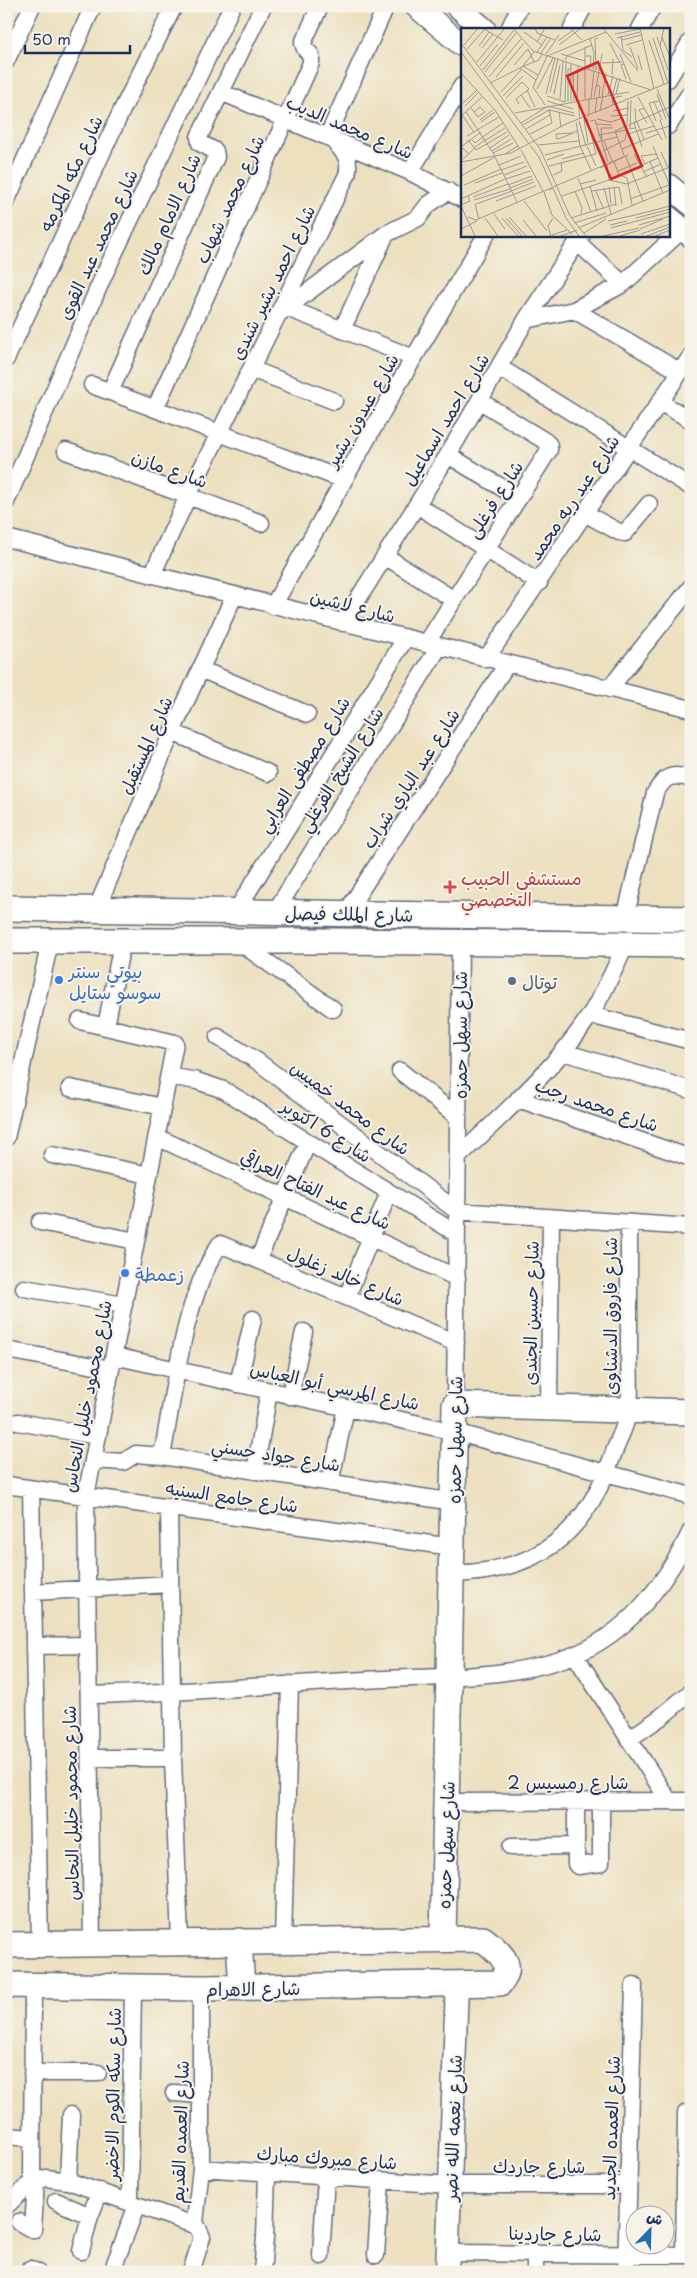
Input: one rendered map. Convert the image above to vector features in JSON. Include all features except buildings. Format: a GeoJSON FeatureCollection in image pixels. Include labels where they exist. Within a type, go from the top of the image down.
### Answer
{"type":"FeatureCollection","features":[{"type":"Feature","properties":{"kind":"main road","name":"شارع الملك فيصل"},"geometry":{"type":"LineString","coordinates":[[6,908],[691,919]]}},
{"type":"Feature","properties":{"kind":"main road"},"geometry":{"type":"LineString","coordinates":[[405,942],[406,914]]}},
{"type":"Feature","properties":{"kind":"main road","name":"شارع الملك فيصل"},"geometry":{"type":"LineString","coordinates":[[6,941],[460,942],[691,946]]}},
{"type":"Feature","properties":{"kind":"main road"},"geometry":{"type":"LineString","coordinates":[[455,1405],[691,1412]]}},
{"type":"Feature","properties":{"kind":"main road","name":"شارع سهل حمزه"},"geometry":{"type":"LineString","coordinates":[[443,1938],[455,1405]]}},
{"type":"Feature","properties":{"kind":"main road"},"geometry":{"type":"LineString","coordinates":[[6,1944],[443,1938]]}},
{"type":"Feature","properties":{"kind":"main road","name":"شارع الاهرام"},"geometry":{"type":"LineString","coordinates":[[6,1985],[242,1988],[500,1983],[506,1972],[505,1959],[502,1954],[483,1939],[443,1938]]}},
{"type":"Feature","properties":{"kind":"main road"},"geometry":{"type":"LineString","coordinates":[[239,1941],[242,1988]]}},
{"type":"Feature","properties":{"kind":"street"},"geometry":{"type":"LineString","coordinates":[[6,61],[32,6]]}},
{"type":"Feature","properties":{"kind":"street"},"geometry":{"type":"LineString","coordinates":[[6,202],[93,6]]}},
{"type":"Feature","properties":{"kind":"street","name":"شارع مكه المكرمه"},"geometry":{"type":"LineString","coordinates":[[6,359],[122,110],[174,6]]}},
{"type":"Feature","properties":{"kind":"street","name":"شارع محمد عبد القوى"},"geometry":{"type":"LineString","coordinates":[[6,502],[99,285],[232,6]]}},
{"type":"Feature","properties":{"kind":"street","name":"شارع الامام مالك"},"geometry":{"type":"LineString","coordinates":[[110,392],[216,157],[215,151],[199,140],[263,6]]}},
{"type":"Feature","properties":{"kind":"street","name":"شارع محمد شهاب"},"geometry":{"type":"LineString","coordinates":[[155,409],[312,60],[303,43],[320,6]]}},
{"type":"Feature","properties":{"kind":"street"},"geometry":{"type":"LineString","coordinates":[[334,140],[331,137],[331,129],[386,6]]}},
{"type":"Feature","properties":{"kind":"street"},"geometry":{"type":"LineString","coordinates":[[416,6],[461,44]]}},
{"type":"Feature","properties":{"kind":"street"},"geometry":{"type":"LineString","coordinates":[[458,6],[483,28]]}},
{"type":"Feature","properties":{"kind":"street"},"geometry":{"type":"LineString","coordinates":[[509,28],[520,6]]}},
{"type":"Feature","properties":{"kind":"street"},"geometry":{"type":"LineString","coordinates":[[573,28],[584,6]]}},
{"type":"Feature","properties":{"kind":"street"},"geometry":{"type":"LineString","coordinates":[[641,28],[653,6]]}},
{"type":"Feature","properties":{"kind":"street"},"geometry":{"type":"LineString","coordinates":[[670,76],[691,41]]}},
{"type":"Feature","properties":{"kind":"street"},"geometry":{"type":"LineString","coordinates":[[410,172],[461,88]]}},
{"type":"Feature","properties":{"kind":"street","name":"شارع محمد الديب"},"geometry":{"type":"LineString","coordinates":[[221,92],[410,172],[455,195]]}},
{"type":"Feature","properties":{"kind":"street"},"geometry":{"type":"LineString","coordinates":[[671,117],[691,92]]}},
{"type":"Feature","properties":{"kind":"street","name":"شارع احمد بشير شندى"},"geometry":{"type":"LineString","coordinates":[[152,576],[188,496],[251,369],[283,311],[347,175],[348,159],[345,152],[334,140]]}},
{"type":"Feature","properties":{"kind":"street"},"geometry":{"type":"LineString","coordinates":[[670,187],[691,204]]}},
{"type":"Feature","properties":{"kind":"street"},"geometry":{"type":"LineString","coordinates":[[283,311],[386,234],[418,218],[428,204],[455,195]]}},
{"type":"Feature","properties":{"kind":"street"},"geometry":{"type":"LineString","coordinates":[[526,320],[574,310],[623,284],[681,227]]}},
{"type":"Feature","properties":{"kind":"street"},"geometry":{"type":"LineString","coordinates":[[342,330],[386,234]]}},
{"type":"Feature","properties":{"kind":"street","name":"شارع عبدون بشير"},"geometry":{"type":"LineString","coordinates":[[273,606],[485,236]]}},
{"type":"Feature","properties":{"kind":"street"},"geometry":{"type":"LineString","coordinates":[[580,238],[623,284]]}},
{"type":"Feature","properties":{"kind":"street","name":"شارع احمد اسماعيل"},"geometry":{"type":"LineString","coordinates":[[343,623],[448,455],[526,320],[580,238]]}},
{"type":"Feature","properties":{"kind":"street"},"geometry":{"type":"LineString","coordinates":[[574,310],[679,371]]}},
{"type":"Feature","properties":{"kind":"street"},"geometry":{"type":"LineString","coordinates":[[283,311],[342,330],[414,358]]}},
{"type":"Feature","properties":{"kind":"street","name":"شارع عبد ريه محمد"},"geometry":{"type":"LineString","coordinates":[[486,659],[630,449],[661,403],[679,371],[691,356]]}},
{"type":"Feature","properties":{"kind":"street"},"geometry":{"type":"LineString","coordinates":[[500,367],[691,487]]}},
{"type":"Feature","properties":{"kind":"street"},"geometry":{"type":"LineString","coordinates":[[251,369],[334,401]]}},
{"type":"Feature","properties":{"kind":"street"},"geometry":{"type":"LineString","coordinates":[[92,385],[344,480]]}},
{"type":"Feature","properties":{"kind":"street","name":"شارع فرغلى"},"geometry":{"type":"LineString","coordinates":[[433,645],[454,600],[550,447],[545,441],[480,401]]}},
{"type":"Feature","properties":{"kind":"street"},"geometry":{"type":"LineString","coordinates":[[661,403],[691,420]]}},
{"type":"Feature","properties":{"kind":"street","name":"شارع مازن"},"geometry":{"type":"LineString","coordinates":[[66,451],[261,523]]}},
{"type":"Feature","properties":{"kind":"street"},"geometry":{"type":"LineString","coordinates":[[448,455],[519,498]]}},
{"type":"Feature","properties":{"kind":"street"},"geometry":{"type":"LineString","coordinates":[[586,514],[619,532],[625,533],[649,504]]}},
{"type":"Feature","properties":{"kind":"street"},"geometry":{"type":"LineString","coordinates":[[417,505],[539,583]]}},
{"type":"Feature","properties":{"kind":"street","name":"شارع لاشين"},"geometry":{"type":"LineString","coordinates":[[8,543],[234,596],[691,710]]}},
{"type":"Feature","properties":{"kind":"street"},"geometry":{"type":"LineString","coordinates":[[385,556],[454,600]]}},
{"type":"Feature","properties":{"kind":"street"},"geometry":{"type":"LineString","coordinates":[[609,689],[691,587]]}},
{"type":"Feature","properties":{"kind":"street","name":"شارع المستقبل"},"geometry":{"type":"LineString","coordinates":[[96,910],[172,732],[234,596]]}},
{"type":"Feature","properties":{"kind":"street","name":"شارع مصطفى العرابي"},"geometry":{"type":"LineString","coordinates":[[236,911],[405,639]]}},
{"type":"Feature","properties":{"kind":"street","name":"شارع الشيخ الفرغلي"},"geometry":{"type":"LineString","coordinates":[[275,912],[433,645]]}},
{"type":"Feature","properties":{"kind":"street","name":"شارع عبد الباري شراب"},"geometry":{"type":"LineString","coordinates":[[346,913],[508,664]]}},
{"type":"Feature","properties":{"kind":"street"},"geometry":{"type":"LineString","coordinates":[[200,669],[308,714]]}},
{"type":"Feature","properties":{"kind":"street"},"geometry":{"type":"LineString","coordinates":[[172,732],[268,774]]}},
{"type":"Feature","properties":{"kind":"street"},"geometry":{"type":"LineString","coordinates":[[626,918],[655,793],[662,781],[674,775],[691,778]]}},
{"type":"Feature","properties":{"kind":"street"},"geometry":{"type":"LineString","coordinates":[[6,1138],[50,942]]}},
{"type":"Feature","properties":{"kind":"street"},"geometry":{"type":"LineString","coordinates":[[80,1021],[106,1027],[122,942]]}},
{"type":"Feature","properties":{"kind":"street"},"geometry":{"type":"LineString","coordinates":[[239,942],[333,1009]]}},
{"type":"Feature","properties":{"kind":"street","name":"شارع سهل حمزه"},"geometry":{"type":"LineString","coordinates":[[455,1405],[460,942]]}},
{"type":"Feature","properties":{"kind":"street"},"geometry":{"type":"LineString","coordinates":[[458,1157],[563,1052],[590,1015],[626,944]]}},
{"type":"Feature","properties":{"kind":"street"},"geometry":{"type":"LineString","coordinates":[[590,1015],[691,1041]]}},
{"type":"Feature","properties":{"kind":"street","name":"شارع محمود خليل النحاس"},"geometry":{"type":"LineString","coordinates":[[92,1944],[86,1496],[175,1042],[106,1027]]}},
{"type":"Feature","properties":{"kind":"street","name":"شارع محمد خميس"},"geometry":{"type":"LineString","coordinates":[[218,1037],[257,1062],[458,1211]]}},
{"type":"Feature","properties":{"kind":"street"},"geometry":{"type":"LineString","coordinates":[[563,1052],[691,1090]]}},
{"type":"Feature","properties":{"kind":"street"},"geometry":{"type":"LineString","coordinates":[[400,1071],[458,1117]]}},
{"type":"Feature","properties":{"kind":"street","name":"شارع 6 اكتوبر"},"geometry":{"type":"LineString","coordinates":[[169,1076],[197,1080],[224,1090],[457,1234]]}},
{"type":"Feature","properties":{"kind":"street"},"geometry":{"type":"LineString","coordinates":[[70,1088],[163,1107]]}},
{"type":"Feature","properties":{"kind":"street","name":"شارع محمد رجب"},"geometry":{"type":"LineString","coordinates":[[518,1098],[691,1158]]}},
{"type":"Feature","properties":{"kind":"street","name":"شارع عبد الفتاح العراقي"},"geometry":{"type":"LineString","coordinates":[[157,1137],[457,1278]]}},
{"type":"Feature","properties":{"kind":"street"},"geometry":{"type":"LineString","coordinates":[[258,1260],[308,1142]]}},
{"type":"Feature","properties":{"kind":"street"},"geometry":{"type":"LineString","coordinates":[[52,1155],[150,1175]]}},
{"type":"Feature","properties":{"kind":"street"},"geometry":{"type":"LineString","coordinates":[[347,1298],[389,1192]]}},
{"type":"Feature","properties":{"kind":"street"},"geometry":{"type":"LineString","coordinates":[[458,1211],[691,1227]]}},
{"type":"Feature","properties":{"kind":"street","name":"شارع حسين الجندى"},"geometry":{"type":"LineString","coordinates":[[549,1408],[551,1218]]}},
{"type":"Feature","properties":{"kind":"street"},"geometry":{"type":"LineString","coordinates":[[40,1222],[136,1241]]}},
{"type":"Feature","properties":{"kind":"street","name":"شارع فاروق الدشناوى"},"geometry":{"type":"LineString","coordinates":[[452,1574],[481,1573],[509,1567],[543,1551],[559,1541],[579,1521],[596,1498],[607,1473],[629,1410],[629,1222]]}},
{"type":"Feature","properties":{"kind":"street","name":"شارع خالد زغلول"},"geometry":{"type":"LineString","coordinates":[[178,1371],[188,1316],[208,1264],[220,1244],[456,1343]]}},
{"type":"Feature","properties":{"kind":"street"},"geometry":{"type":"LineString","coordinates":[[24,1288],[124,1305]]}},
{"type":"Feature","properties":{"kind":"street"},"geometry":{"type":"LineString","coordinates":[[238,1384],[253,1319]]}},
{"type":"Feature","properties":{"kind":"street"},"geometry":{"type":"LineString","coordinates":[[290,1396],[304,1332]]}},
{"type":"Feature","properties":{"kind":"street","name":"شارع المرسي أبو العباس"},"geometry":{"type":"LineString","coordinates":[[6,1350],[178,1371],[455,1432],[691,1496]]}},
{"type":"Feature","properties":{"kind":"street"},"geometry":{"type":"LineString","coordinates":[[162,1456],[178,1371]]}},
{"type":"Feature","properties":{"kind":"street"},"geometry":{"type":"LineString","coordinates":[[255,1471],[269,1391]]}},
{"type":"Feature","properties":{"kind":"street"},"geometry":{"type":"LineString","coordinates":[[330,1483],[346,1408]]}},
{"type":"Feature","properties":{"kind":"street"},"geometry":{"type":"LineString","coordinates":[[18,1422],[98,1436]]}},
{"type":"Feature","properties":{"kind":"street","name":"شارع جواد حسني"},"geometry":{"type":"LineString","coordinates":[[93,1460],[124,1462],[138,1454],[162,1456],[453,1502]]}},
{"type":"Feature","properties":{"kind":"street","name":"شارع جامع السنيه"},"geometry":{"type":"LineString","coordinates":[[6,1485],[452,1546]]}},
{"type":"Feature","properties":{"kind":"street"},"geometry":{"type":"LineString","coordinates":[[31,1489],[40,1944]]}},
{"type":"Feature","properties":{"kind":"street"},"geometry":{"type":"LineString","coordinates":[[169,1507],[173,1758],[180,1942]]}},
{"type":"Feature","properties":{"kind":"street"},"geometry":{"type":"LineString","coordinates":[[89,1695],[172,1693],[290,1684],[449,1675],[483,1675],[515,1670],[575,1654],[608,1636],[634,1615],[683,1563],[691,1531]]}},
{"type":"Feature","properties":{"kind":"street"},"geometry":{"type":"LineString","coordinates":[[33,1592],[170,1584]]}},
{"type":"Feature","properties":{"kind":"street"},"geometry":{"type":"LineString","coordinates":[[34,1646],[88,1645]]}},
{"type":"Feature","properties":{"kind":"street"},"geometry":{"type":"LineString","coordinates":[[575,1654],[669,1801]]}},
{"type":"Feature","properties":{"kind":"street"},"geometry":{"type":"LineString","coordinates":[[284,1941],[290,1684]]}},
{"type":"Feature","properties":{"kind":"street"},"geometry":{"type":"LineString","coordinates":[[629,1739],[661,1717],[691,1692]]}},
{"type":"Feature","properties":{"kind":"street"},"geometry":{"type":"LineString","coordinates":[[90,1758],[173,1758]]}},
{"type":"Feature","properties":{"kind":"street","name":"شارع رمسيس 2"},"geometry":{"type":"LineString","coordinates":[[446,1802],[691,1800]]}},
{"type":"Feature","properties":{"kind":"street"},"geometry":{"type":"LineString","coordinates":[[576,1801],[576,1865],[601,1864],[601,1801]]}},
{"type":"Feature","properties":{"kind":"street"},"geometry":{"type":"LineString","coordinates":[[511,1847],[576,1846]]}},
{"type":"Feature","properties":{"kind":"street","name":"شارع نعمه الله نصر"},"geometry":{"type":"LineString","coordinates":[[448,2262],[457,1984]]}},
{"type":"Feature","properties":{"kind":"street","name":"شارع العمده الجديد"},"geometry":{"type":"LineString","coordinates":[[627,2206],[634,1985]]}},
{"type":"Feature","properties":{"kind":"street"},"geometry":{"type":"LineString","coordinates":[[19,2222],[33,2230],[34,2181],[31,2138],[33,1986]]}},
{"type":"Feature","properties":{"kind":"street","name":"شارع سكه الكوم الاخضر"},"geometry":{"type":"LineString","coordinates":[[115,2264],[133,2203],[133,1987]]}},
{"type":"Feature","properties":{"kind":"street","name":"شارع العمده القديم"},"geometry":{"type":"LineString","coordinates":[[191,2272],[190,2268],[202,2237],[196,2220],[201,2168],[201,1988]]}},
{"type":"Feature","properties":{"kind":"street"},"geometry":{"type":"LineString","coordinates":[[32,2073],[98,2073]]}},
{"type":"Feature","properties":{"kind":"street"},"geometry":{"type":"LineString","coordinates":[[174,2094],[202,2095]]}},
{"type":"Feature","properties":{"kind":"street"},"geometry":{"type":"LineString","coordinates":[[686,2113],[687,2255]]}},
{"type":"Feature","properties":{"kind":"street"},"geometry":{"type":"LineString","coordinates":[[68,2181],[71,2115]]}},
{"type":"Feature","properties":{"kind":"street"},"geometry":{"type":"LineString","coordinates":[[6,2136],[31,2138]]}},
{"type":"Feature","properties":{"kind":"street","name":"شارع مبروك مبارك"},"geometry":{"type":"LineString","coordinates":[[201,2168],[450,2186]]}},
{"type":"Feature","properties":{"kind":"street"},"geometry":{"type":"LineString","coordinates":[[262,2272],[267,2173]]}},
{"type":"Feature","properties":{"kind":"street"},"geometry":{"type":"LineString","coordinates":[[322,2256],[326,2177]]}},
{"type":"Feature","properties":{"kind":"street"},"geometry":{"type":"LineString","coordinates":[[6,2206],[34,2181],[46,2178],[68,2181],[100,2191],[197,2226]]}},
{"type":"Feature","properties":{"kind":"street"},"geometry":{"type":"LineString","coordinates":[[376,2255],[381,2181]]}},
{"type":"Feature","properties":{"kind":"street","name":"شارع جاردك"},"geometry":{"type":"LineString","coordinates":[[450,2186],[628,2185]]}},
{"type":"Feature","properties":{"kind":"street"},"geometry":{"type":"LineString","coordinates":[[81,2251],[90,2216],[100,2191]]}},
{"type":"Feature","properties":{"kind":"street"},"geometry":{"type":"LineString","coordinates":[[56,2201],[90,2216]]}},
{"type":"Feature","properties":{"kind":"street"},"geometry":{"type":"LineString","coordinates":[[534,2253],[535,2272]]}},
{"type":"Feature","properties":{"kind":"street","name":"شارع جاردينا"},"geometry":{"type":"LineString","coordinates":[[448,2262],[534,2253],[624,2254]]}},
{"type":"Feature","properties":{"kind":"street","name":"شارع جاردينا"},"geometry":{"type":"LineString","coordinates":[[674,2255],[687,2255]]}},
{"type":"Feature","properties":{"kind":"street","name":"شارع العمده الجديد"},"geometry":{"type":"LineString","coordinates":[[626,2256],[626,2272]]}},
{"type":"Feature","properties":{"kind":"street"},"geometry":{"type":"LineString","coordinates":[[27,2272],[30,2269],[37,2272]]}},
{"type":"Feature","properties":{"kind":"place","name":"مستشفى الحبيب التخصصي"},"geometry":{"type":"Point","coordinates":[450,887]}},
{"type":"Feature","properties":{"kind":"place","name":"بيوتي سنتر سوسو ستايل"},"geometry":{"type":"Point","coordinates":[59,980]}},
{"type":"Feature","properties":{"kind":"place","name":"توتال"},"geometry":{"type":"Point","coordinates":[512,981]}},
{"type":"Feature","properties":{"kind":"place","name":"زعمطة"},"geometry":{"type":"Point","coordinates":[125,1273]}}]}
